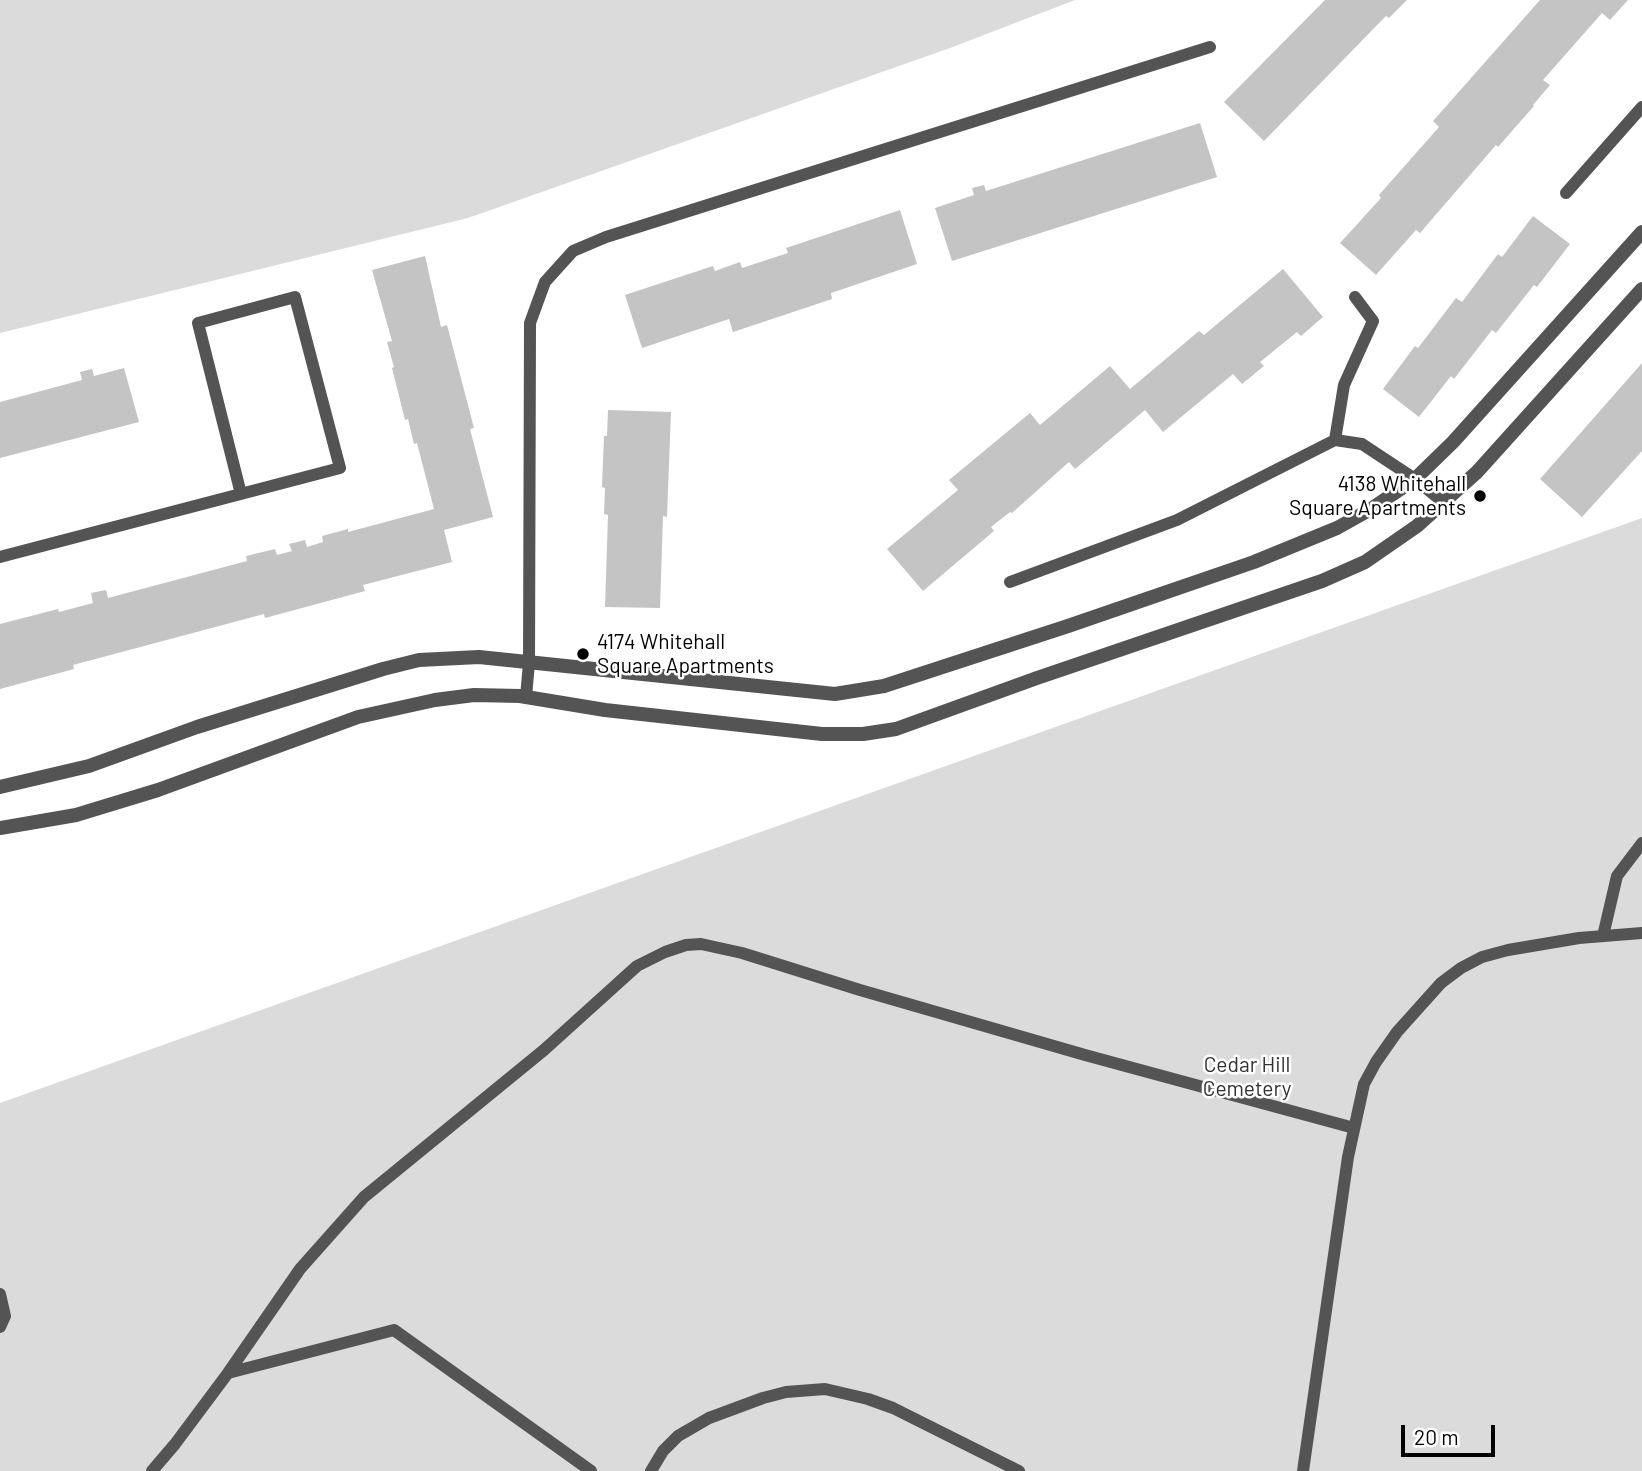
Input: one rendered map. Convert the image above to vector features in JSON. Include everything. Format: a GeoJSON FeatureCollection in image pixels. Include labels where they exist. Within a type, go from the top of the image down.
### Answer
{"type":"FeatureCollection","features":[{"type":"Feature","properties":{"kind":"street"},"geometry":{"type":"LineString","coordinates":[[0,788],[89,766],[210,722],[419,660],[480,657],[835,694],[884,687],[1254,562],[1336,528],[1415,480],[1453,442],[1642,232]]}},
{"type":"Feature","properties":{"kind":"street"},"geometry":{"type":"LineString","coordinates":[[0,828],[76,815],[158,790],[358,717],[393,708],[474,695],[526,697],[605,710],[822,734],[863,734],[896,729],[1322,581],[1365,562],[1417,526],[1477,472],[1642,289]]}},
{"type":"Feature","properties":{"kind":"lane"},"geometry":{"type":"LineString","coordinates":[[526,697],[529,663],[530,323],[545,282],[573,251],[606,237],[1210,47]]}},
{"type":"Feature","properties":{"kind":"lane"},"geometry":{"type":"LineString","coordinates":[[1566,192],[1642,107]]}},
{"type":"Feature","properties":{"kind":"lane"},"geometry":{"type":"LineString","coordinates":[[0,557],[241,494],[340,468],[295,297],[198,323],[241,494]]}},
{"type":"Feature","properties":{"kind":"lane"},"geometry":{"type":"LineString","coordinates":[[1335,440],[1344,385],[1373,321],[1355,298]]}},
{"type":"Feature","properties":{"kind":"lane"},"geometry":{"type":"LineString","coordinates":[[1010,582],[1177,520],[1335,440],[1362,444],[1444,503]]}},
{"type":"Feature","properties":{"kind":"lane"},"geometry":{"type":"LineString","coordinates":[[1603,936],[1617,876],[1642,843]]}},
{"type":"Feature","properties":{"kind":"lane"},"geometry":{"type":"LineString","coordinates":[[1303,1471],[1348,1157],[1364,1084],[1376,1062],[1397,1032],[1441,984],[1461,968],[1482,957],[1508,950],[1642,933]]}},
{"type":"Feature","properties":{"kind":"lane"},"geometry":{"type":"LineString","coordinates":[[152,1471],[228,1373],[300,1269],[364,1197],[544,1050],[637,966],[664,952],[686,945],[701,944],[742,953],[1045,1044],[1354,1129]]}},
{"type":"Feature","properties":{"kind":"lane"},"geometry":{"type":"LineString","coordinates":[[0,1294],[5,1316],[0,1327]]}},
{"type":"Feature","properties":{"kind":"lane"},"geometry":{"type":"LineString","coordinates":[[228,1373],[394,1329],[591,1471]]}},
{"type":"Feature","properties":{"kind":"lane"},"geometry":{"type":"LineString","coordinates":[[651,1471],[663,1451],[678,1436],[709,1418],[786,1392],[825,1390],[893,1408],[1018,1471]]}},
{"type":"Feature","properties":{"kind":"green space"},"geometry":{"type":"Polygon","coordinates":[[[0,0],[1075,0],[950,48],[468,218],[0,333],[0,0]]]}},
{"type":"Feature","properties":{"kind":"green space","name":"Cedar Hill Cemetery"},"geometry":{"type":"Polygon","coordinates":[[[1642,518],[1642,1471],[0,1471],[0,1103],[1642,518]]]}},
{"type":"Feature","properties":{"kind":"building"},"geometry":{"type":"Polygon","coordinates":[[[1325,0],[1407,0],[1389,18],[1386,16],[1264,141],[1224,102],[1325,0]]]}},
{"type":"Feature","properties":{"kind":"building"},"geometry":{"type":"Polygon","coordinates":[[[1540,0],[1628,0],[1610,20],[1602,13],[1543,80],[1550,85],[1534,106],[1498,147],[1496,145],[1420,233],[1416,230],[1376,275],[1340,243],[1439,127],[1433,121],[1540,0]]]}},
{"type":"Feature","properties":{"kind":"building"},"geometry":{"type":"Polygon","coordinates":[[[1200,123],[1217,177],[952,261],[935,208],[974,195],[972,188],[984,185],[986,191],[1200,123]]]}},
{"type":"Feature","properties":{"kind":"building"},"geometry":{"type":"Polygon","coordinates":[[[900,210],[917,264],[831,293],[832,299],[733,332],[729,319],[642,348],[625,295],[713,266],[715,271],[740,262],[742,268],[788,253],[786,248],[900,210]]]}},
{"type":"Feature","properties":{"kind":"building"},"geometry":{"type":"Polygon","coordinates":[[[1533,216],[1570,244],[1537,287],[1534,285],[1496,333],[1492,330],[1454,379],[1451,376],[1419,417],[1383,389],[1456,298],[1462,302],[1498,254],[1502,257],[1533,216]]]}},
{"type":"Feature","properties":{"kind":"building"},"geometry":{"type":"Polygon","coordinates":[[[425,256],[441,327],[447,325],[474,428],[470,429],[493,517],[444,530],[452,562],[363,585],[365,591],[265,618],[264,614],[73,665],[74,669],[0,689],[0,624],[93,603],[91,593],[106,590],[108,598],[247,561],[246,556],[275,549],[277,555],[292,551],[289,544],[305,540],[307,547],[323,542],[322,536],[348,529],[348,532],[434,509],[417,443],[414,444],[408,419],[405,420],[387,342],[392,341],[372,270],[425,256]]]}},
{"type":"Feature","properties":{"kind":"building"},"geometry":{"type":"Polygon","coordinates":[[[1283,269],[1323,317],[1301,336],[1297,332],[1260,362],[1264,366],[1242,384],[1233,374],[1163,432],[1145,410],[1075,469],[1069,462],[1012,513],[991,527],[994,531],[923,591],[887,549],[958,490],[949,480],[1030,413],[1040,425],[1110,366],[1130,389],[1199,331],[1204,335],[1283,269]]]}},
{"type":"Feature","properties":{"kind":"building"},"geometry":{"type":"Polygon","coordinates":[[[1642,363],[1642,451],[1582,517],[1540,479],[1642,363]]]}},
{"type":"Feature","properties":{"kind":"building"},"geometry":{"type":"Polygon","coordinates":[[[124,368],[139,422],[0,458],[0,402],[82,380],[80,372],[92,369],[94,376],[124,368]]]}},
{"type":"Feature","properties":{"kind":"building"},"geometry":{"type":"Polygon","coordinates":[[[608,410],[671,412],[667,517],[663,516],[660,608],[605,607],[608,515],[604,514],[605,488],[602,487],[608,410]]]}},
{"type":"Feature","properties":{"kind":"place","name":"4138 Whitehall Square Apartments"},"geometry":{"type":"Point","coordinates":[1480,496]}},
{"type":"Feature","properties":{"kind":"place","name":"4174 Whitehall Square Apartments"},"geometry":{"type":"Point","coordinates":[583,654]}}]}
